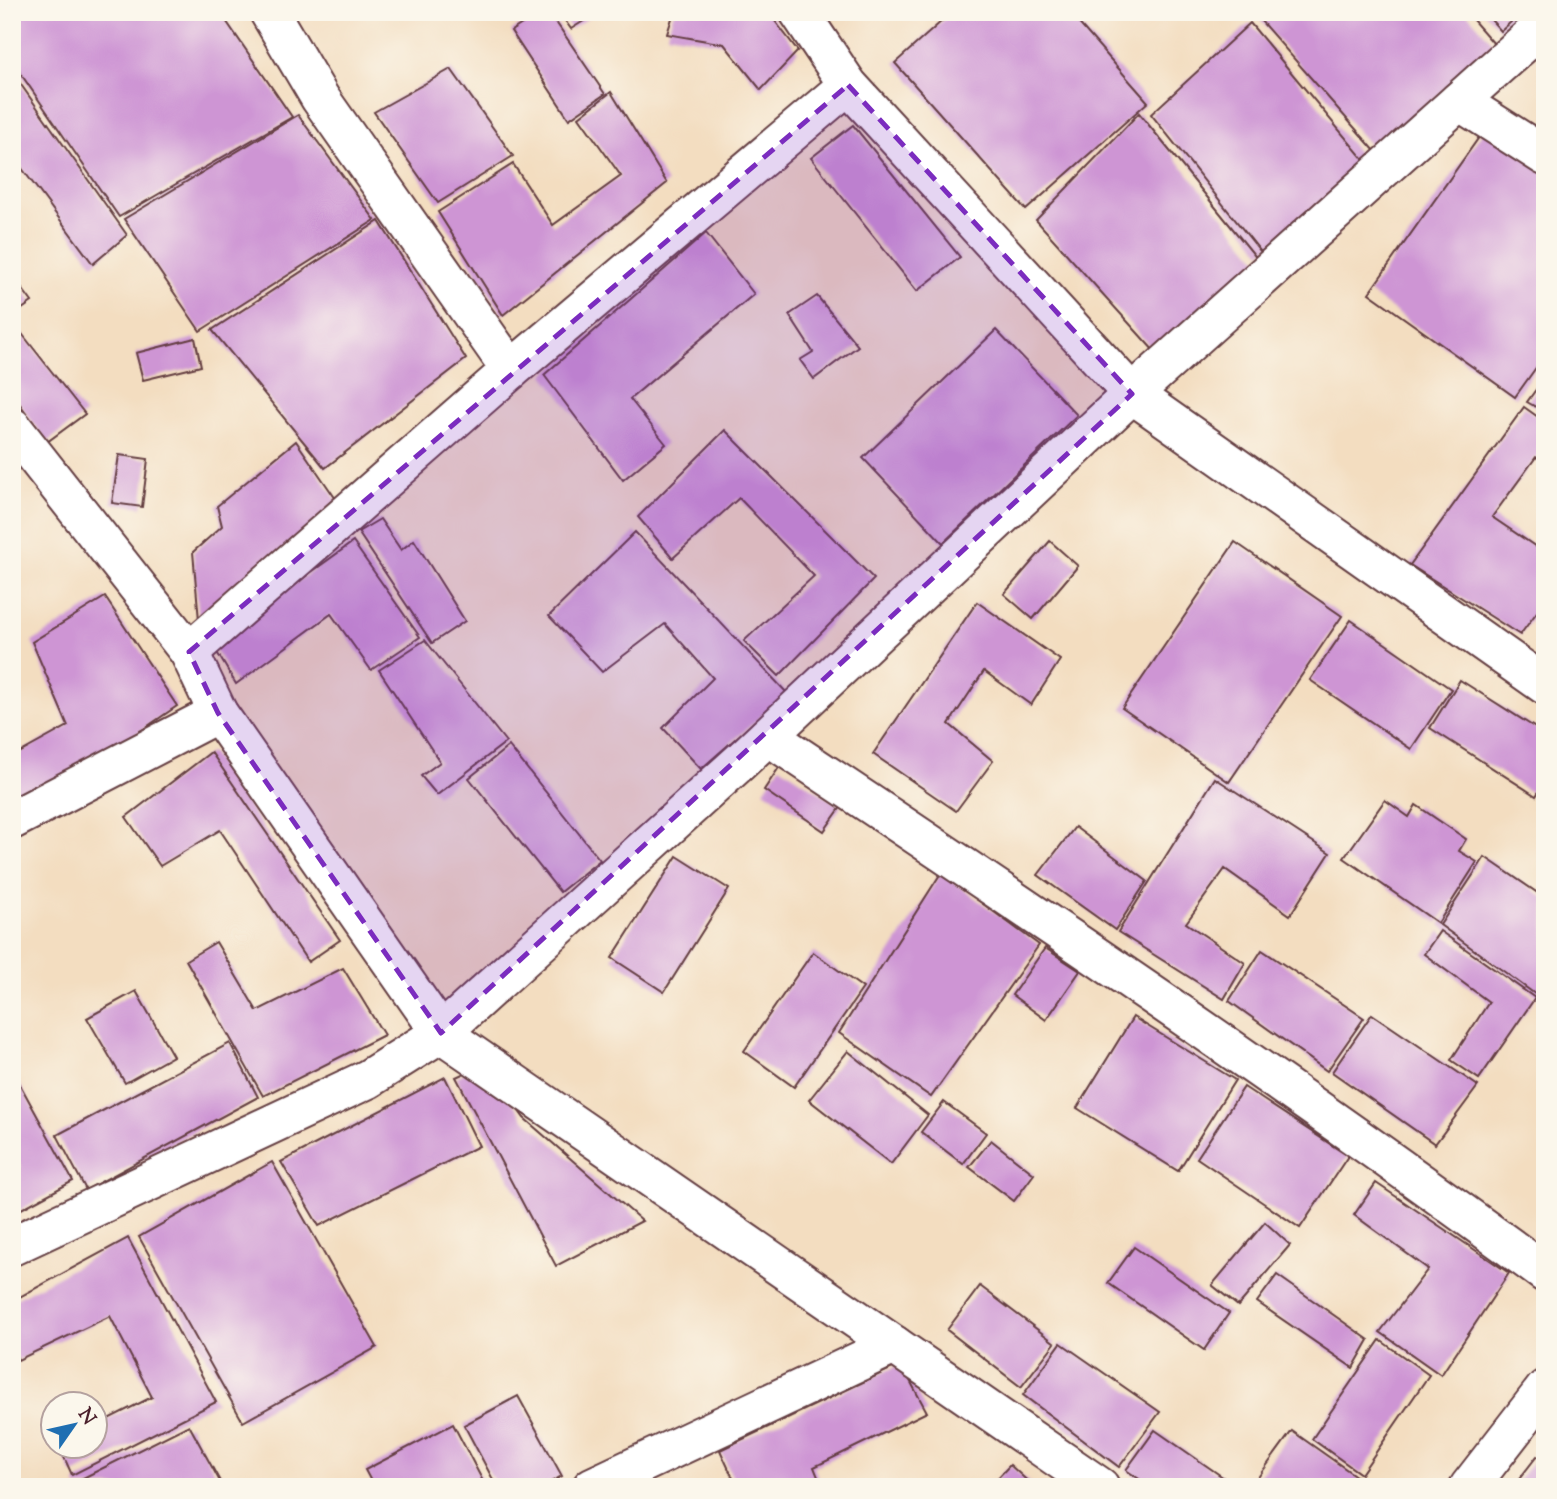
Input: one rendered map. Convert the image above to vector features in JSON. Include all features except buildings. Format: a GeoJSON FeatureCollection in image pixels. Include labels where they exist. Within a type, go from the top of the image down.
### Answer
{"type":"FeatureCollection","features":[{"type":"Feature","properties":{"kind":"street"},"geometry":{"type":"LineString","coordinates":[[268,12],[320,98],[511,370]]}},
{"type":"Feature","properties":{"kind":"street"},"geometry":{"type":"LineString","coordinates":[[799,12],[848,85],[1132,394],[1545,685]]}},
{"type":"Feature","properties":{"kind":"street"},"geometry":{"type":"LineString","coordinates":[[12,1246],[368,1079],[441,1033],[768,736],[1132,394],[1545,24]]}},
{"type":"Feature","properties":{"kind":"street"},"geometry":{"type":"LineString","coordinates":[[188,652],[511,370],[848,85]]}},
{"type":"Feature","properties":{"kind":"street"},"geometry":{"type":"LineString","coordinates":[[1459,101],[1545,156]]}},
{"type":"Feature","properties":{"kind":"street"},"geometry":{"type":"LineString","coordinates":[[12,427],[188,652],[218,713],[441,1033],[1100,1487]]}},
{"type":"Feature","properties":{"kind":"street"},"geometry":{"type":"LineString","coordinates":[[12,820],[218,713]]}},
{"type":"Feature","properties":{"kind":"street"},"geometry":{"type":"LineString","coordinates":[[768,736],[1150,990],[1382,1153],[1545,1273]]}},
{"type":"Feature","properties":{"kind":"street"},"geometry":{"type":"LineString","coordinates":[[592,1487],[894,1345]]}},
{"type":"Feature","properties":{"kind":"street"},"geometry":{"type":"LineString","coordinates":[[1469,1487],[1545,1389]]}},
{"type":"Feature","properties":{"kind":"highlighted area"},"geometry":{"type":"Polygon","coordinates":[[[848,85],[1132,394],[441,1033],[218,713],[189,652],[848,85]]]}}]}
